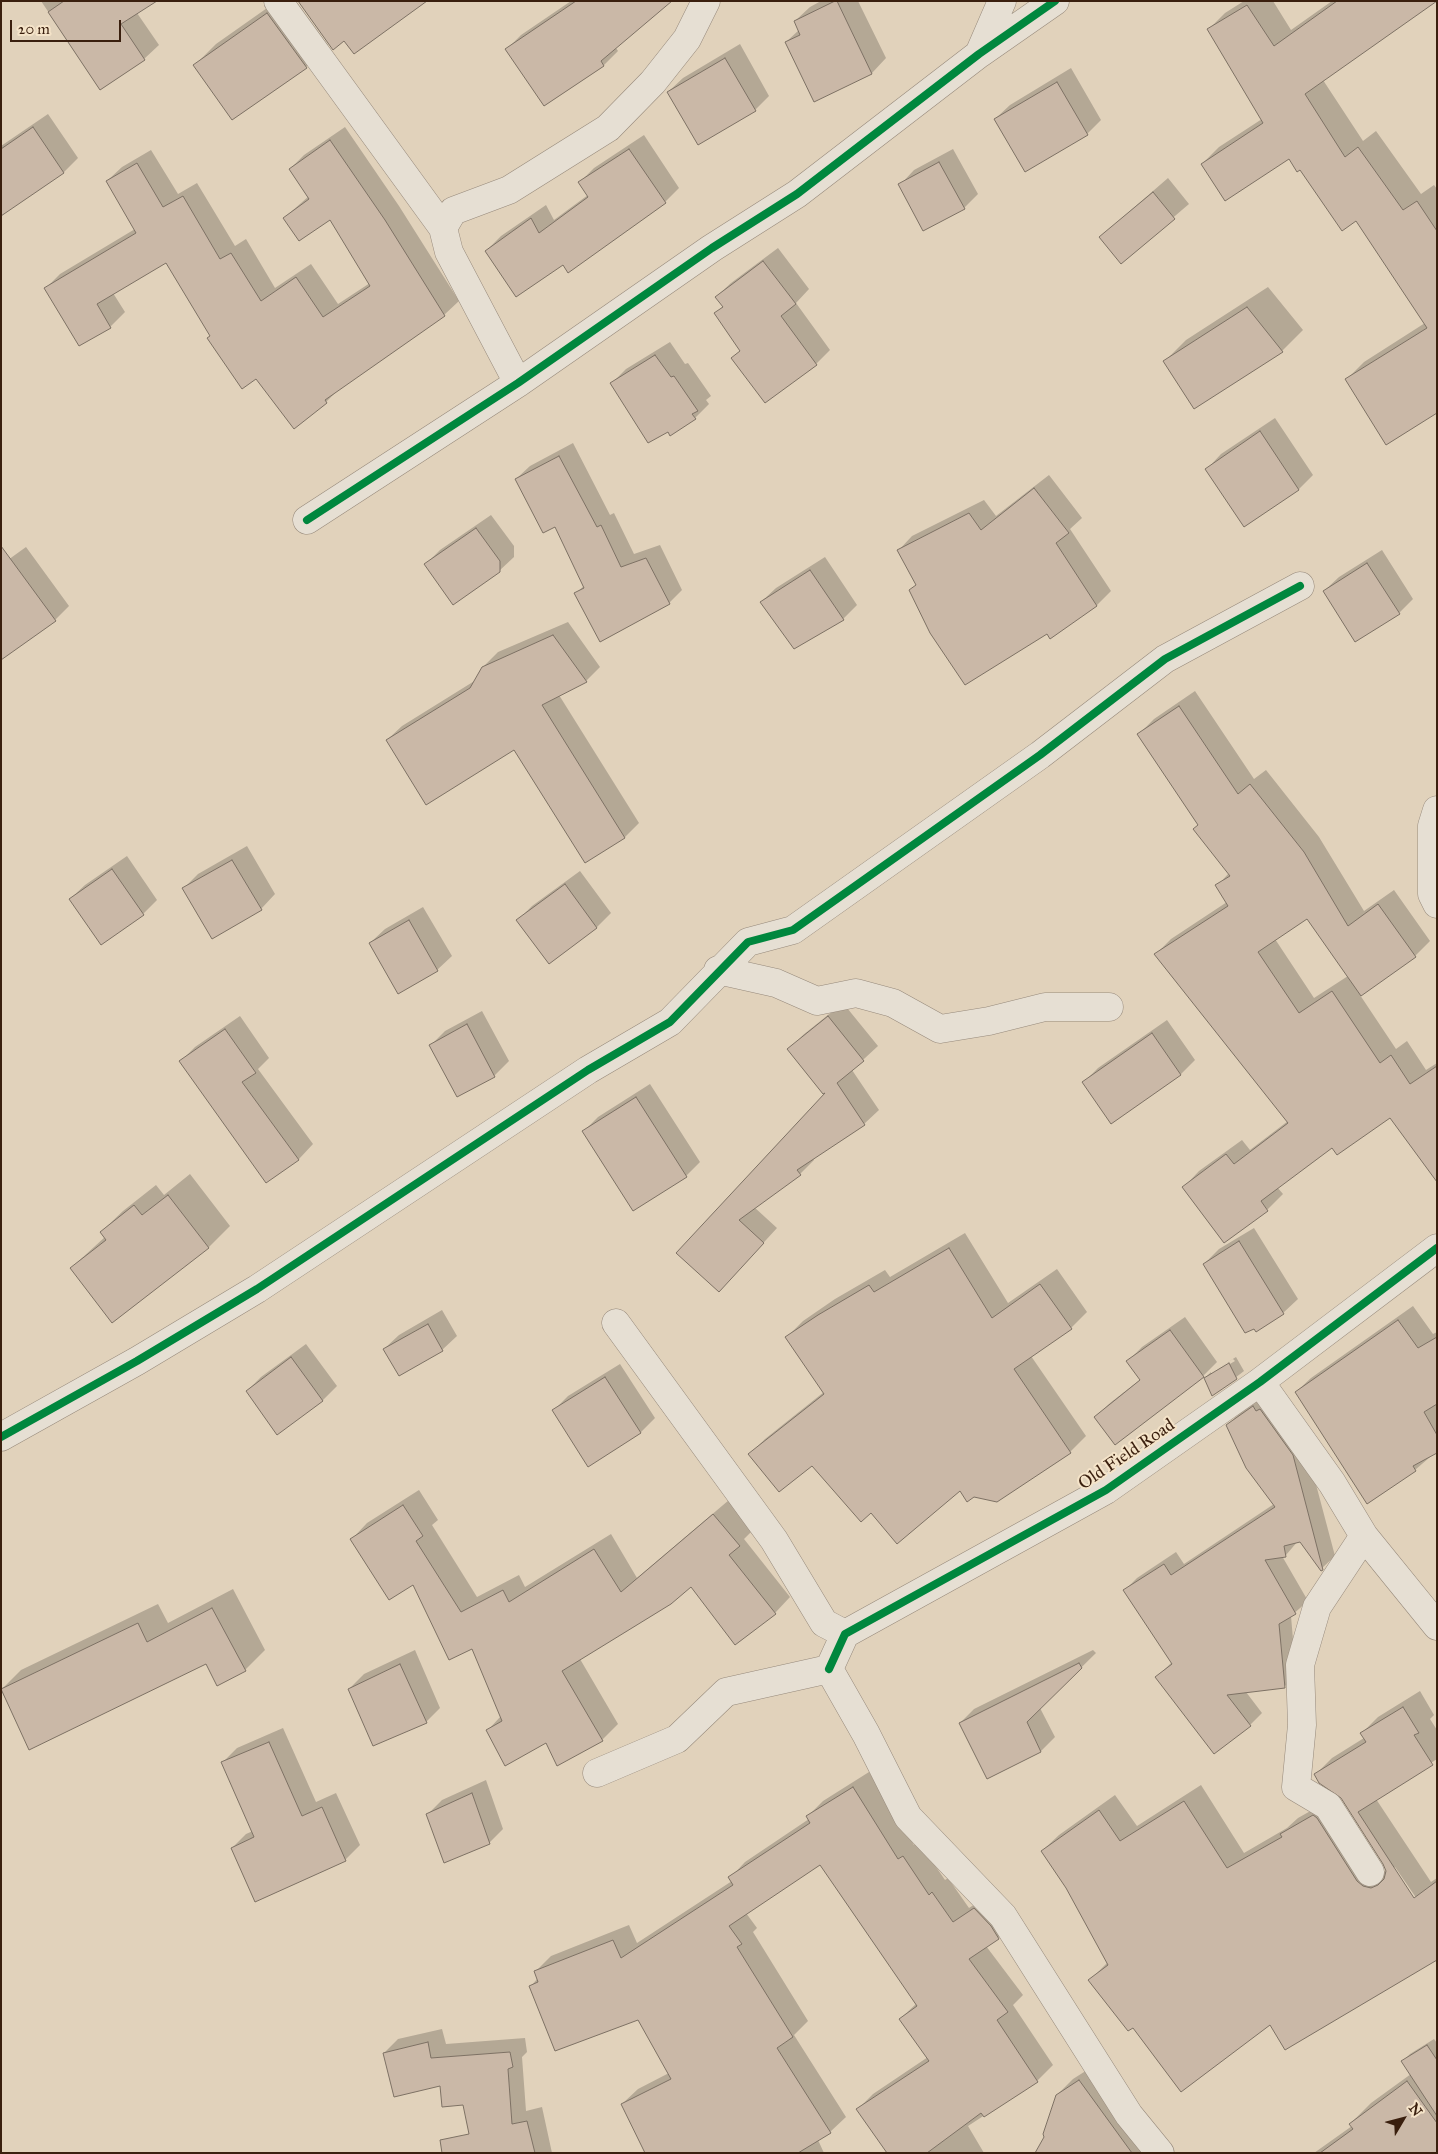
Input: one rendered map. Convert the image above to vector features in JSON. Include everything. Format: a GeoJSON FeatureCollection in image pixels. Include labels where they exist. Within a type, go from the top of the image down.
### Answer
{"type":"FeatureCollection","features":[{"type":"Feature","properties":{"kind":"street"},"geometry":{"type":"LineString","coordinates":[[278,1],[443,228],[449,252],[518,383]]}},
{"type":"Feature","properties":{"kind":"street"},"geometry":{"type":"LineString","coordinates":[[443,228],[453,211],[509,190],[608,128],[652,82],[686,39],[706,1]]}},
{"type":"Feature","properties":{"kind":"street"},"geometry":{"type":"LineString","coordinates":[[978,54],[1002,1]]}},
{"type":"Feature","properties":{"kind":"street"},"geometry":{"type":"LineString","coordinates":[[307,520],[518,383],[712,248],[797,194],[978,54],[1054,1]]}},
{"type":"Feature","properties":{"kind":"street"},"geometry":{"type":"LineString","coordinates":[[1,1437],[137,1361],[257,1289],[588,1070],[670,1022],[718,970],[748,942],[792,930],[981,798],[1165,659],[1300,586]]}},
{"type":"Feature","properties":{"kind":"street"},"geometry":{"type":"LineString","coordinates":[[1437,810],[1432,826],[1432,894],[1437,904]]}},
{"type":"Feature","properties":{"kind":"street"},"geometry":{"type":"LineString","coordinates":[[718,970],[776,983],[817,1001],[856,992],[893,1004],[940,1029],[989,1021],[1045,1006],[1109,1007]]}},
{"type":"Feature","properties":{"kind":"street","name":"Old Field Road"},"geometry":{"type":"LineString","coordinates":[[845,1634],[1106,1490],[1260,1382],[1437,1248]]}},
{"type":"Feature","properties":{"kind":"street"},"geometry":{"type":"LineString","coordinates":[[616,1323],[774,1540],[824,1623],[845,1634],[829,1669]]}},
{"type":"Feature","properties":{"kind":"street"},"geometry":{"type":"LineString","coordinates":[[1260,1382],[1332,1483],[1364,1536],[1437,1626]]}},
{"type":"Feature","properties":{"kind":"street"},"geometry":{"type":"LineString","coordinates":[[1364,1536],[1317,1607],[1300,1665],[1302,1725],[1296,1787],[1328,1806],[1370,1872]]}},
{"type":"Feature","properties":{"kind":"street"},"geometry":{"type":"LineString","coordinates":[[597,1773],[677,1739],[726,1692],[829,1669]]}},
{"type":"Feature","properties":{"kind":"street"},"geometry":{"type":"LineString","coordinates":[[829,1669],[866,1734],[908,1817],[1003,1916],[1129,2115],[1160,2153]]}},
{"type":"Feature","properties":{"kind":"building"},"geometry":{"type":"Polygon","coordinates":[[[64,1],[157,1],[121,24],[145,60],[100,90],[48,12],[64,1]]]}},
{"type":"Feature","properties":{"kind":"building"},"geometry":{"type":"Polygon","coordinates":[[[298,1],[427,1],[354,54],[344,41],[333,50],[298,1]]]}},
{"type":"Feature","properties":{"kind":"building"},"geometry":{"type":"Polygon","coordinates":[[[576,1],[672,1],[601,61],[604,66],[544,106],[505,49],[576,1]]]}},
{"type":"Feature","properties":{"kind":"building"},"geometry":{"type":"Polygon","coordinates":[[[837,1],[872,74],[814,102],[785,42],[800,35],[794,21],[837,1]]]}},
{"type":"Feature","properties":{"kind":"building"},"geometry":{"type":"Polygon","coordinates":[[[1337,1],[1437,1],[1305,94],[1345,157],[1358,147],[1403,210],[1417,201],[1437,231],[1437,413],[1386,445],[1345,379],[1427,328],[1356,221],[1342,231],[1300,170],[1297,172],[1289,159],[1225,201],[1201,164],[1263,123],[1207,29],[1247,5],[1274,46],[1337,1]]]}},
{"type":"Feature","properties":{"kind":"building"},"geometry":{"type":"Polygon","coordinates":[[[267,13],[307,68],[232,120],[193,65],[267,13]]]}},
{"type":"Feature","properties":{"kind":"building"},"geometry":{"type":"Polygon","coordinates":[[[725,58],[756,111],[698,145],[667,92],[725,58]]]}},
{"type":"Feature","properties":{"kind":"building"},"geometry":{"type":"Polygon","coordinates":[[[1057,82],[1088,135],[1025,172],[994,119],[1057,82]]]}},
{"type":"Feature","properties":{"kind":"building"},"geometry":{"type":"Polygon","coordinates":[[[33,127],[64,173],[1,216],[1,149],[33,127]]]}},
{"type":"Feature","properties":{"kind":"building"},"geometry":{"type":"Polygon","coordinates":[[[330,140],[385,220],[445,316],[325,400],[327,403],[294,429],[256,379],[242,389],[207,338],[210,336],[166,263],[97,304],[111,328],[79,346],[44,288],[136,233],[106,181],[137,163],[163,207],[183,196],[220,259],[231,253],[261,301],[296,277],[323,317],[370,286],[330,220],[299,241],[283,218],[309,199],[289,169],[330,140]]]}},
{"type":"Feature","properties":{"kind":"building"},"geometry":{"type":"Polygon","coordinates":[[[629,149],[666,203],[568,273],[563,265],[516,297],[485,251],[531,218],[539,233],[588,197],[578,182],[629,149]]]}},
{"type":"Feature","properties":{"kind":"building"},"geometry":{"type":"Polygon","coordinates":[[[939,162],[965,209],[923,231],[898,184],[939,162]]]}},
{"type":"Feature","properties":{"kind":"building"},"geometry":{"type":"Polygon","coordinates":[[[1153,192],[1175,219],[1121,264],[1099,237],[1153,192]]]}},
{"type":"Feature","properties":{"kind":"building"},"geometry":{"type":"Polygon","coordinates":[[[763,261],[796,304],[781,316],[817,365],[765,403],[731,358],[740,351],[714,313],[723,307],[715,297],[763,261]]]}},
{"type":"Feature","properties":{"kind":"building"},"geometry":{"type":"Polygon","coordinates":[[[1247,307],[1283,352],[1194,409],[1163,361],[1247,307]]]}},
{"type":"Feature","properties":{"kind":"building"},"geometry":{"type":"Polygon","coordinates":[[[655,355],[671,377],[674,376],[698,411],[692,414],[696,419],[670,436],[668,432],[648,443],[610,383],[655,355]]]}},
{"type":"Feature","properties":{"kind":"building"},"geometry":{"type":"Polygon","coordinates":[[[1260,431],[1299,490],[1244,527],[1205,469],[1260,431]]]}},
{"type":"Feature","properties":{"kind":"building"},"geometry":{"type":"Polygon","coordinates":[[[559,456],[597,527],[601,525],[621,567],[646,558],[670,604],[600,642],[574,593],[584,588],[555,527],[543,533],[515,479],[559,456]]]}},
{"type":"Feature","properties":{"kind":"building"},"geometry":{"type":"Polygon","coordinates":[[[1034,488],[1069,533],[1056,543],[1097,606],[1050,639],[1047,634],[965,685],[930,633],[909,590],[916,585],[897,550],[969,513],[981,530],[1034,488]]]}},
{"type":"Feature","properties":{"kind":"building"},"geometry":{"type":"Polygon","coordinates":[[[476,528],[500,561],[500,572],[453,605],[424,564],[476,528]]]}},
{"type":"Feature","properties":{"kind":"building"},"geometry":{"type":"Polygon","coordinates":[[[1,546],[56,621],[1,660],[1,546]]]}},
{"type":"Feature","properties":{"kind":"building"},"geometry":{"type":"Polygon","coordinates":[[[1367,563],[1400,614],[1355,642],[1323,591],[1367,563]]]}},
{"type":"Feature","properties":{"kind":"building"},"geometry":{"type":"Polygon","coordinates":[[[810,570],[844,620],[794,649],[760,602],[810,570]]]}},
{"type":"Feature","properties":{"kind":"building"},"geometry":{"type":"Polygon","coordinates":[[[553,635],[587,682],[542,705],[625,838],[585,863],[514,750],[426,805],[386,740],[470,688],[482,667],[553,635]]]}},
{"type":"Feature","properties":{"kind":"building"},"geometry":{"type":"Polygon","coordinates":[[[1179,706],[1238,794],[1250,784],[1304,852],[1348,926],[1378,904],[1416,957],[1361,996],[1307,919],[1258,952],[1299,1013],[1332,991],[1380,1063],[1391,1055],[1410,1084],[1437,1066],[1437,1182],[1390,1118],[1337,1155],[1332,1148],[1261,1201],[1268,1211],[1224,1243],[1182,1187],[1226,1154],[1234,1164],[1288,1123],[1154,954],[1228,906],[1215,885],[1230,876],[1193,829],[1198,825],[1137,734],[1179,706]]]}},
{"type":"Feature","properties":{"kind":"building"},"geometry":{"type":"Polygon","coordinates":[[[232,860],[262,910],[212,939],[182,888],[232,860]]]}},
{"type":"Feature","properties":{"kind":"building"},"geometry":{"type":"Polygon","coordinates":[[[112,869],[144,915],[101,945],[69,899],[112,869]]]}},
{"type":"Feature","properties":{"kind":"building"},"geometry":{"type":"Polygon","coordinates":[[[565,884],[597,928],[549,964],[516,920],[565,884]]]}},
{"type":"Feature","properties":{"kind":"building"},"geometry":{"type":"Polygon","coordinates":[[[409,920],[438,971],[398,994],[369,943],[409,920]]]}},
{"type":"Feature","properties":{"kind":"building"},"geometry":{"type":"Polygon","coordinates":[[[828,1016],[864,1061],[837,1083],[865,1125],[797,1170],[801,1175],[739,1220],[764,1243],[719,1292],[676,1253],[825,1093],[823,1094],[787,1049],[828,1016]]]}},
{"type":"Feature","properties":{"kind":"building"},"geometry":{"type":"Polygon","coordinates":[[[467,1024],[495,1077],[457,1097],[429,1045],[467,1024]]]}},
{"type":"Feature","properties":{"kind":"building"},"geometry":{"type":"Polygon","coordinates":[[[225,1029],[256,1073],[242,1082],[299,1160],[266,1183],[179,1061],[225,1029]]]}},
{"type":"Feature","properties":{"kind":"building"},"geometry":{"type":"Polygon","coordinates":[[[1152,1033],[1181,1075],[1111,1124],[1082,1082],[1152,1033]]]}},
{"type":"Feature","properties":{"kind":"building"},"geometry":{"type":"Polygon","coordinates":[[[636,1097],[687,1177],[633,1211],[582,1131],[636,1097]]]}},
{"type":"Feature","properties":{"kind":"building"},"geometry":{"type":"Polygon","coordinates":[[[168,1195],[209,1248],[112,1323],[70,1268],[106,1240],[100,1232],[134,1205],[142,1215],[168,1195]]]}},
{"type":"Feature","properties":{"kind":"building"},"geometry":{"type":"Polygon","coordinates":[[[1239,1241],[1284,1314],[1256,1332],[1254,1329],[1245,1333],[1203,1264],[1239,1241]]]}},
{"type":"Feature","properties":{"kind":"building"},"geometry":{"type":"Polygon","coordinates":[[[949,1248],[992,1318],[1040,1284],[1072,1329],[1014,1369],[1071,1453],[997,1502],[974,1497],[967,1502],[960,1491],[897,1544],[871,1513],[861,1522],[812,1466],[779,1492],[748,1454],[824,1394],[785,1337],[869,1285],[874,1292],[949,1248]]]}},
{"type":"Feature","properties":{"kind":"building"},"geometry":{"type":"Polygon","coordinates":[[[1398,1320],[1418,1348],[1437,1337],[1437,1404],[1424,1412],[1437,1435],[1437,1453],[1413,1466],[1416,1471],[1367,1504],[1295,1392],[1398,1320]]]}},
{"type":"Feature","properties":{"kind":"building"},"geometry":{"type":"Polygon","coordinates":[[[428,1324],[443,1351],[399,1376],[383,1349],[428,1324]]]}},
{"type":"Feature","properties":{"kind":"building"},"geometry":{"type":"Polygon","coordinates":[[[1170,1330],[1204,1377],[1115,1445],[1094,1417],[1140,1380],[1126,1361],[1170,1330]]]}},
{"type":"Feature","properties":{"kind":"building"},"geometry":{"type":"Polygon","coordinates":[[[291,1357],[323,1401],[277,1435],[246,1391],[291,1357]]]}},
{"type":"Feature","properties":{"kind":"building"},"geometry":{"type":"Polygon","coordinates":[[[1229,1363],[1237,1379],[1212,1396],[1204,1378],[1229,1363]]]}},
{"type":"Feature","properties":{"kind":"building"},"geometry":{"type":"Polygon","coordinates":[[[605,1377],[641,1433],[588,1467],[552,1410],[605,1377]]]}},
{"type":"Feature","properties":{"kind":"building"},"geometry":{"type":"Polygon","coordinates":[[[1253,1406],[1256,1411],[1260,1409],[1293,1455],[1323,1570],[1321,1571],[1300,1542],[1284,1546],[1286,1557],[1265,1560],[1296,1614],[1279,1624],[1285,1688],[1227,1695],[1251,1726],[1214,1754],[1155,1677],[1172,1664],[1123,1590],[1164,1564],[1171,1575],[1275,1507],[1246,1468],[1226,1425],[1253,1406]]]}},
{"type":"Feature","properties":{"kind":"building"},"geometry":{"type":"Polygon","coordinates":[[[403,1505],[423,1536],[416,1541],[461,1612],[503,1590],[509,1602],[594,1549],[621,1592],[713,1514],[740,1546],[729,1555],[776,1614],[735,1645],[691,1587],[671,1604],[562,1671],[603,1741],[557,1766],[546,1743],[505,1766],[486,1730],[502,1721],[472,1649],[449,1660],[413,1585],[389,1600],[350,1539],[403,1505]]]}},
{"type":"Feature","properties":{"kind":"building"},"geometry":{"type":"Polygon","coordinates":[[[212,1608],[246,1671],[217,1686],[206,1664],[29,1750],[1,1689],[138,1623],[147,1642],[212,1608]]]}},
{"type":"Feature","properties":{"kind":"building"},"geometry":{"type":"Polygon","coordinates":[[[1079,1663],[1082,1668],[1027,1722],[1041,1752],[987,1779],[959,1723],[1079,1663]]]}},
{"type":"Feature","properties":{"kind":"building"},"geometry":{"type":"Polygon","coordinates":[[[400,1664],[427,1723],[373,1746],[348,1689],[400,1664]]]}},
{"type":"Feature","properties":{"kind":"building"},"geometry":{"type":"Polygon","coordinates":[[[1403,1707],[1419,1733],[1414,1735],[1433,1765],[1358,1812],[1414,1898],[1437,1881],[1437,1960],[1285,2050],[1270,2025],[1181,2092],[1133,2028],[1128,2031],[1088,1980],[1108,1965],[1066,1888],[1041,1851],[1099,1810],[1120,1841],[1184,1801],[1227,1868],[1282,1837],[1280,1834],[1313,1815],[1317,1818],[1357,1881],[1363,1886],[1371,1888],[1378,1885],[1384,1879],[1386,1871],[1383,1864],[1341,1798],[1319,1783],[1314,1774],[1366,1742],[1360,1733],[1403,1707]]]}},
{"type":"Feature","properties":{"kind":"building"},"geometry":{"type":"Polygon","coordinates":[[[269,1742],[302,1816],[322,1807],[346,1861],[255,1902],[231,1848],[254,1837],[221,1762],[269,1742]]]}},
{"type":"Feature","properties":{"kind":"building"},"geometry":{"type":"Polygon","coordinates":[[[853,1787],[898,1859],[903,1856],[929,1895],[932,1892],[953,1922],[974,1908],[991,1926],[999,1939],[969,1959],[1008,2012],[997,2020],[1038,2082],[984,2117],[981,2113],[927,2153],[887,2153],[856,2109],[929,2061],[899,2019],[917,2006],[820,1865],[729,1926],[742,1944],[737,1947],[793,2037],[777,2048],[831,2133],[798,2153],[645,2153],[621,2104],[671,2079],[638,2020],[555,2051],[529,1986],[538,1982],[534,1971],[613,1940],[621,1958],[733,1885],[728,1877],[810,1823],[806,1816],[853,1787]]]}},
{"type":"Feature","properties":{"kind":"building"},"geometry":{"type":"Polygon","coordinates":[[[472,1793],[490,1844],[444,1863],[426,1814],[472,1793]]]}},
{"type":"Feature","properties":{"kind":"building"},"geometry":{"type":"Polygon","coordinates":[[[428,2042],[431,2058],[510,2052],[513,2067],[508,2069],[512,2124],[527,2121],[535,2153],[442,2153],[440,2140],[469,2134],[463,2105],[442,2107],[440,2086],[394,2097],[383,2053],[428,2042]]]}},
{"type":"Feature","properties":{"kind":"building"},"geometry":{"type":"Polygon","coordinates":[[[1427,2045],[1437,2060],[1437,2116],[1401,2061],[1427,2045]]]}},
{"type":"Feature","properties":{"kind":"building"},"geometry":{"type":"Polygon","coordinates":[[[1079,2080],[1132,2153],[1035,2153],[1044,2137],[1043,2134],[1056,2095],[1079,2080]]]}},
{"type":"Feature","properties":{"kind":"building"},"geometry":{"type":"Polygon","coordinates":[[[1407,2081],[1437,2123],[1437,2153],[1320,2153],[1353,2129],[1349,2124],[1407,2081]]]}},
{"type":"Feature","properties":{"kind":"cycle path"},"geometry":{"type":"LineString","coordinates":[[307,520],[518,383],[712,248],[797,194],[979,54],[1055,1]]}},
{"type":"Feature","properties":{"kind":"cycle path"},"geometry":{"type":"LineString","coordinates":[[1,1437],[137,1361],[257,1289],[588,1070],[670,1022],[748,942],[793,930],[1040,755],[1165,659],[1300,586]]}},
{"type":"Feature","properties":{"kind":"cycle path"},"geometry":{"type":"LineString","coordinates":[[829,1669],[845,1634],[1106,1490],[1260,1382],[1437,1248]]}}]}
